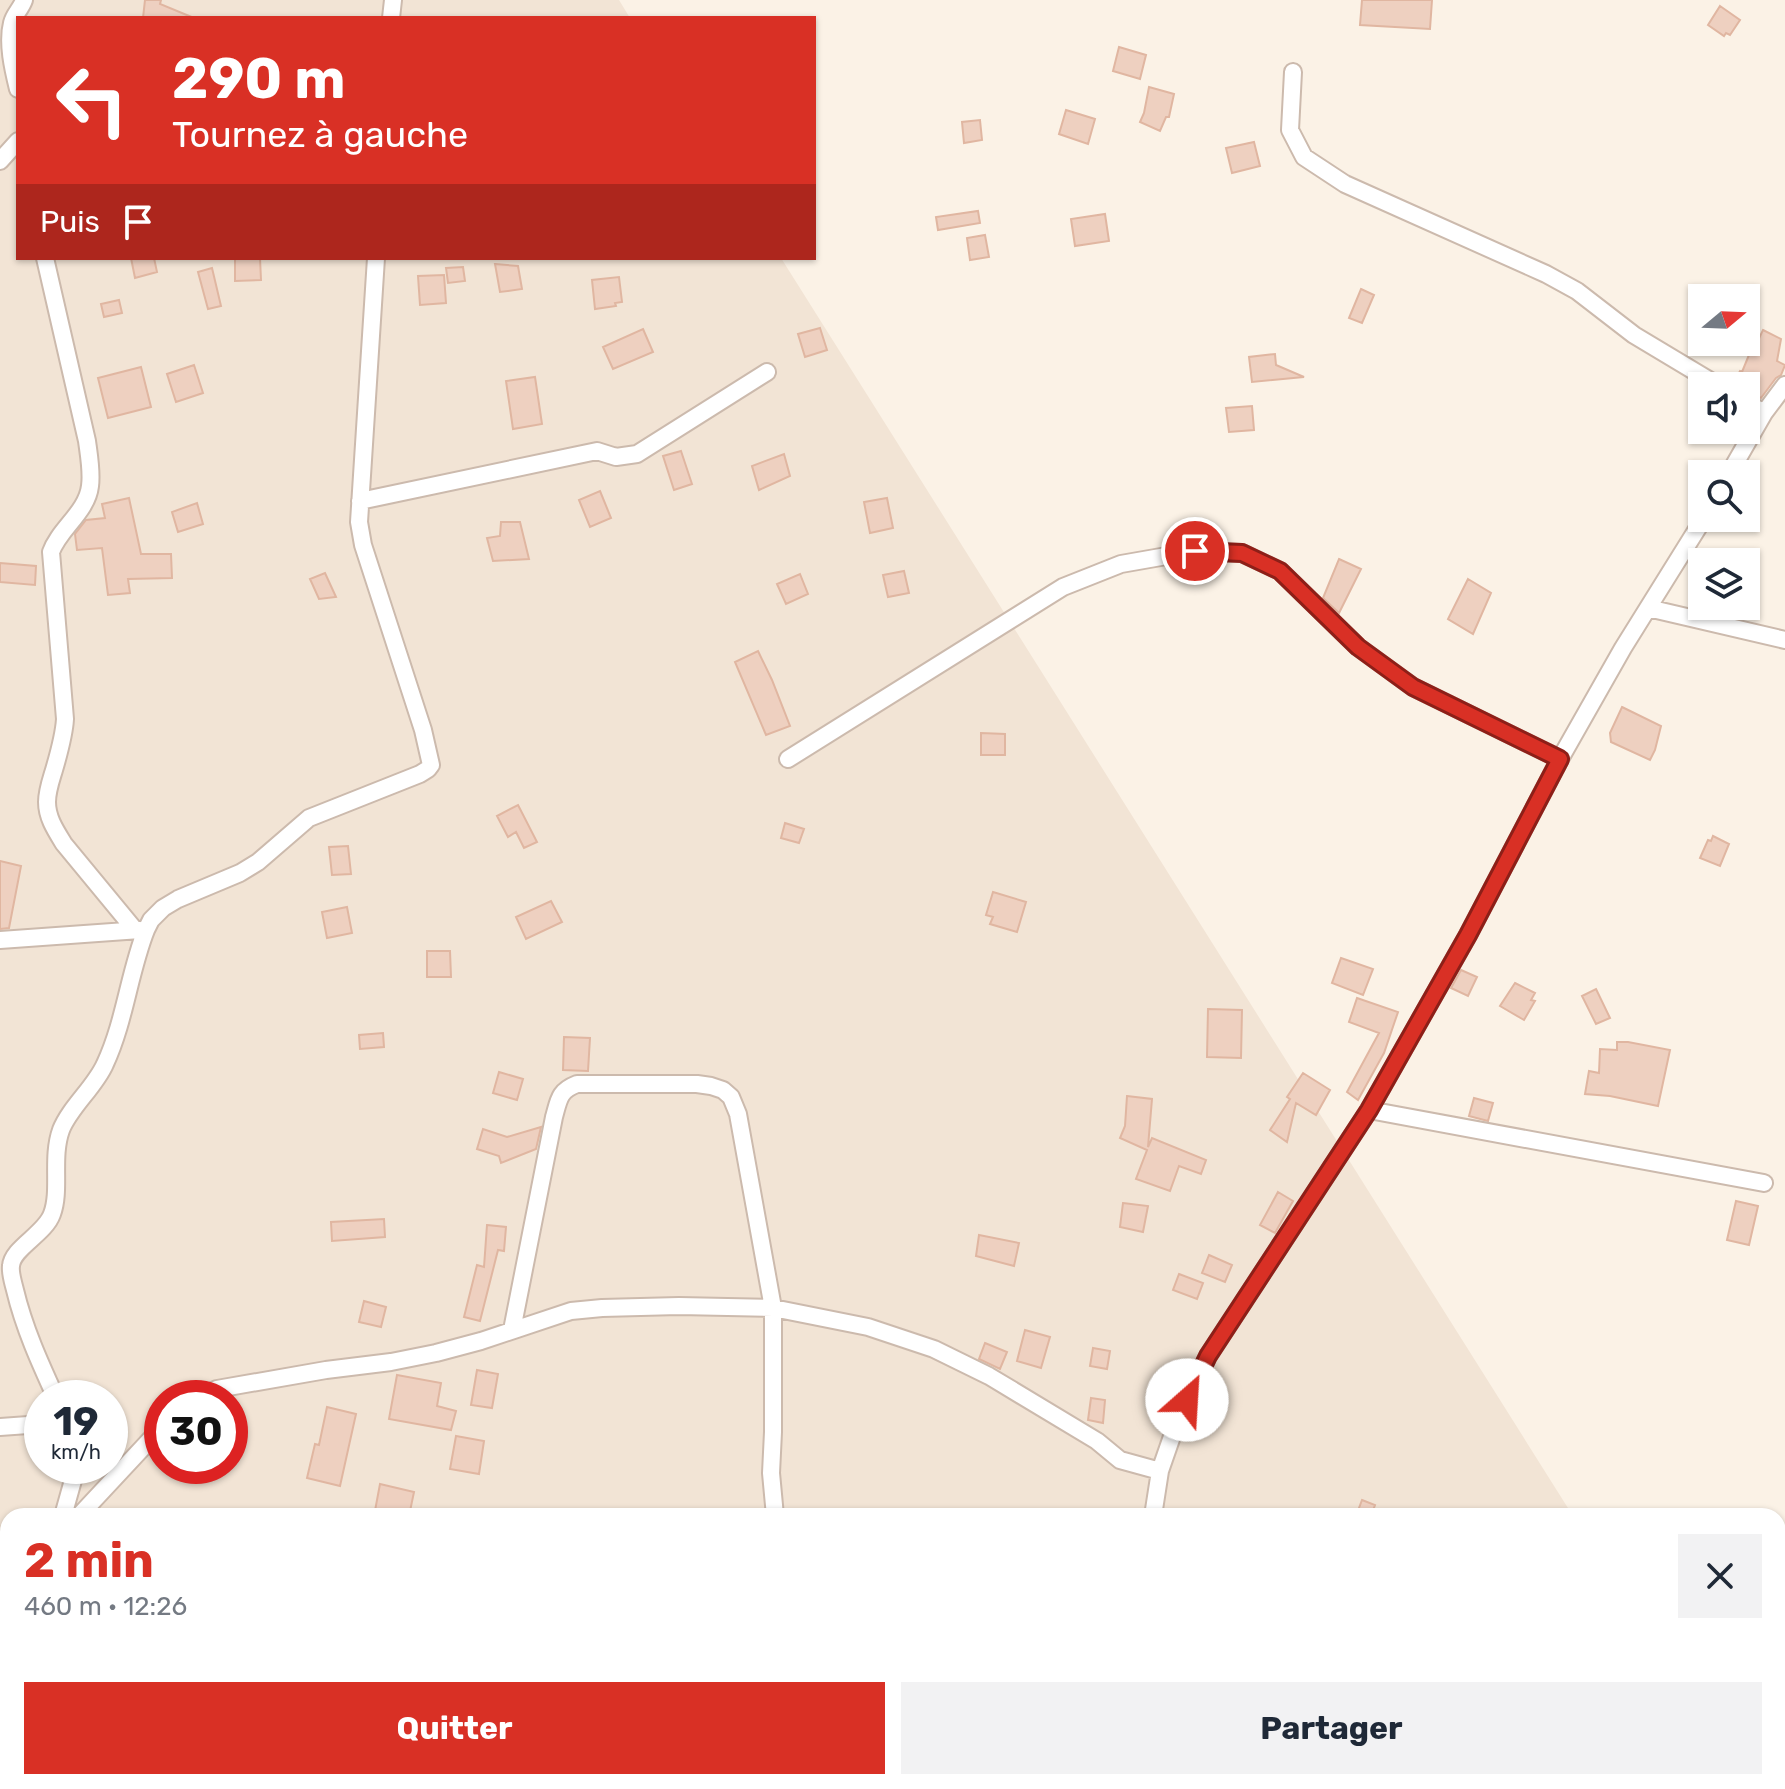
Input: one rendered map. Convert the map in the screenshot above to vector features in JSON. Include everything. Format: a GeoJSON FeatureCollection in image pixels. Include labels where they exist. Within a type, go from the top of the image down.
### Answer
{"type":"FeatureCollection","features":[{"type":"Feature","properties":{"kind":"street"},"geometry":{"type":"LineString","coordinates":[[16,77],[12,25],[24,0]]}},
{"type":"Feature","properties":{"kind":"street"},"geometry":{"type":"LineString","coordinates":[[1293,72],[1290,130],[1304,157],[1345,184],[1546,274],[1577,291],[1634,335],[1696,372]]}},
{"type":"Feature","properties":{"kind":"street"},"geometry":{"type":"LineString","coordinates":[[0,161],[16,143]]}},
{"type":"Feature","properties":{"kind":"street"},"geometry":{"type":"LineString","coordinates":[[45,260],[87,441],[91,472],[90,490],[83,505],[55,540],[51,552],[65,719],[64,735],[47,802],[55,831],[64,844],[140,930]]}},
{"type":"Feature","properties":{"kind":"street"},"geometry":{"type":"LineString","coordinates":[[48,1380],[17,1299],[10,1264],[51,1216],[55,1202],[56,1150],[62,1127],[104,1068],[112,1048],[140,930],[163,908],[178,899],[240,873],[258,862],[309,818],[420,774],[431,765],[423,730],[363,545],[359,522],[376,260]]}},
{"type":"Feature","properties":{"kind":"street"},"geometry":{"type":"LineString","coordinates":[[360,501],[597,451],[616,457],[637,454],[767,372]]}},
{"type":"Feature","properties":{"kind":"street"},"geometry":{"type":"LineString","coordinates":[[1737,460],[1764,413],[1785,385]]}},
{"type":"Feature","properties":{"kind":"street"},"geometry":{"type":"LineString","coordinates":[[1760,411],[1764,413]]}},
{"type":"Feature","properties":{"kind":"street"},"geometry":{"type":"LineString","coordinates":[[1158,1508],[1160,1471],[1177,1422],[1208,1356],[1369,1110],[1468,935],[1560,759],[1695,532]]}},
{"type":"Feature","properties":{"kind":"street"},"geometry":{"type":"LineString","coordinates":[[788,759],[1063,587],[1121,564],[1195,551],[1242,553],[1280,571],[1358,647],[1413,687],[1560,759]]}},
{"type":"Feature","properties":{"kind":"street"},"geometry":{"type":"LineString","coordinates":[[1648,608],[1785,640]]}},
{"type":"Feature","properties":{"kind":"street"},"geometry":{"type":"LineString","coordinates":[[0,940],[140,930]]}},
{"type":"Feature","properties":{"kind":"street"},"geometry":{"type":"LineString","coordinates":[[512,1330],[559,1097],[567,1088],[577,1084],[697,1084],[723,1090],[731,1097],[738,1114],[773,1308],[771,1473],[774,1508]]}},
{"type":"Feature","properties":{"kind":"street"},"geometry":{"type":"LineString","coordinates":[[1369,1110],[1764,1183]]}},
{"type":"Feature","properties":{"kind":"street"},"geometry":{"type":"LineString","coordinates":[[248,1384],[436,1353],[571,1311],[679,1306],[773,1308],[868,1327],[934,1349],[989,1376],[1097,1441],[1120,1460],[1160,1471]]}},
{"type":"Feature","properties":{"kind":"street"},"geometry":{"type":"LineString","coordinates":[[0,1427],[24,1425]]}},
{"type":"Feature","properties":{"kind":"street"},"geometry":{"type":"LineString","coordinates":[[86,1508],[144,1446]]}},
{"type":"Feature","properties":{"kind":"street"},"geometry":{"type":"LineString","coordinates":[[65,1508],[72,1484]]}},
{"type":"Feature","properties":{"kind":"shaded area"},"geometry":{"type":"Polygon","coordinates":[[[0,0],[619,0],[629,16],[16,16],[16,260],[782,260],[1568,1508],[0,1508],[0,0]]]}},
{"type":"Feature","properties":{"kind":"building"},"geometry":{"type":"Polygon","coordinates":[[[145,0],[161,0],[160,4],[189,16],[143,16],[145,0]]]}},
{"type":"Feature","properties":{"kind":"building"},"geometry":{"type":"Polygon","coordinates":[[[1362,0],[1432,0],[1430,29],[1360,25],[1362,0]]]}},
{"type":"Feature","properties":{"kind":"building"},"geometry":{"type":"Polygon","coordinates":[[[1720,6],[1740,20],[1730,35],[1726,33],[1724,36],[1708,25],[1720,6]]]}},
{"type":"Feature","properties":{"kind":"building"},"geometry":{"type":"Polygon","coordinates":[[[1119,47],[1146,55],[1140,79],[1113,71],[1119,47]]]}},
{"type":"Feature","properties":{"kind":"building"},"geometry":{"type":"Polygon","coordinates":[[[1149,87],[1174,94],[1169,117],[1166,117],[1160,131],[1140,122],[1149,87]]]}},
{"type":"Feature","properties":{"kind":"building"},"geometry":{"type":"Polygon","coordinates":[[[1066,110],[1095,119],[1088,144],[1059,134],[1066,110]]]}},
{"type":"Feature","properties":{"kind":"building"},"geometry":{"type":"Polygon","coordinates":[[[980,120],[982,140],[964,143],[962,122],[980,120]]]}},
{"type":"Feature","properties":{"kind":"building"},"geometry":{"type":"Polygon","coordinates":[[[1254,142],[1260,166],[1232,173],[1226,148],[1254,142]]]}},
{"type":"Feature","properties":{"kind":"building"},"geometry":{"type":"Polygon","coordinates":[[[978,211],[980,223],[938,230],[936,217],[978,211]]]}},
{"type":"Feature","properties":{"kind":"building"},"geometry":{"type":"Polygon","coordinates":[[[1105,214],[1109,241],[1075,246],[1071,219],[1105,214]]]}},
{"type":"Feature","properties":{"kind":"building"},"geometry":{"type":"Polygon","coordinates":[[[985,235],[989,257],[970,260],[967,238],[985,235]]]}},
{"type":"Feature","properties":{"kind":"building"},"geometry":{"type":"Polygon","coordinates":[[[131,260],[154,260],[157,272],[135,278],[131,260]]]}},
{"type":"Feature","properties":{"kind":"building"},"geometry":{"type":"Polygon","coordinates":[[[235,260],[260,260],[261,280],[235,281],[235,260]]]}},
{"type":"Feature","properties":{"kind":"building"},"geometry":{"type":"Polygon","coordinates":[[[495,264],[518,266],[522,289],[500,292],[495,264]]]}},
{"type":"Feature","properties":{"kind":"building"},"geometry":{"type":"Polygon","coordinates":[[[463,267],[465,281],[448,283],[446,268],[463,267]]]}},
{"type":"Feature","properties":{"kind":"building"},"geometry":{"type":"Polygon","coordinates":[[[212,268],[221,306],[208,309],[198,272],[212,268]]]}},
{"type":"Feature","properties":{"kind":"building"},"geometry":{"type":"Polygon","coordinates":[[[444,275],[446,303],[420,305],[418,276],[444,275]]]}},
{"type":"Feature","properties":{"kind":"building"},"geometry":{"type":"Polygon","coordinates":[[[619,277],[622,302],[595,309],[592,280],[619,277]]]}},
{"type":"Feature","properties":{"kind":"building"},"geometry":{"type":"Polygon","coordinates":[[[1361,289],[1374,295],[1362,323],[1349,318],[1361,289]]]}},
{"type":"Feature","properties":{"kind":"building"},"geometry":{"type":"Polygon","coordinates":[[[119,300],[122,313],[104,317],[101,304],[119,300]]]}},
{"type":"Feature","properties":{"kind":"building"},"geometry":{"type":"Polygon","coordinates":[[[820,328],[827,350],[805,357],[798,334],[820,328]]]}},
{"type":"Feature","properties":{"kind":"building"},"geometry":{"type":"Polygon","coordinates":[[[643,329],[653,352],[613,369],[603,347],[643,329]]]}},
{"type":"Feature","properties":{"kind":"building"},"geometry":{"type":"Polygon","coordinates":[[[1763,330],[1781,339],[1777,361],[1785,365],[1781,375],[1761,398],[1760,372],[1742,372],[1749,356],[1760,356],[1763,330]]]}},
{"type":"Feature","properties":{"kind":"building"},"geometry":{"type":"Polygon","coordinates":[[[1275,354],[1276,365],[1304,377],[1252,382],[1249,357],[1275,354]]]}},
{"type":"Feature","properties":{"kind":"building"},"geometry":{"type":"Polygon","coordinates":[[[194,365],[203,393],[176,402],[167,374],[194,365]]]}},
{"type":"Feature","properties":{"kind":"building"},"geometry":{"type":"Polygon","coordinates":[[[141,367],[151,407],[108,418],[98,378],[141,367]]]}},
{"type":"Feature","properties":{"kind":"building"},"geometry":{"type":"Polygon","coordinates":[[[535,377],[542,424],[513,429],[506,381],[535,377]]]}},
{"type":"Feature","properties":{"kind":"building"},"geometry":{"type":"Polygon","coordinates":[[[1252,406],[1254,430],[1229,432],[1226,408],[1252,406]]]}},
{"type":"Feature","properties":{"kind":"building"},"geometry":{"type":"Polygon","coordinates":[[[681,451],[692,484],[674,490],[663,456],[681,451]]]}},
{"type":"Feature","properties":{"kind":"building"},"geometry":{"type":"Polygon","coordinates":[[[784,454],[790,476],[759,490],[752,466],[784,454]]]}},
{"type":"Feature","properties":{"kind":"building"},"geometry":{"type":"Polygon","coordinates":[[[600,491],[611,518],[590,527],[579,500],[600,491]]]}},
{"type":"Feature","properties":{"kind":"building"},"geometry":{"type":"Polygon","coordinates":[[[129,498],[141,554],[171,554],[172,578],[128,579],[130,593],[108,595],[102,548],[77,550],[75,534],[86,520],[105,518],[102,504],[129,498]]]}},
{"type":"Feature","properties":{"kind":"building"},"geometry":{"type":"Polygon","coordinates":[[[887,498],[893,528],[870,533],[864,502],[887,498]]]}},
{"type":"Feature","properties":{"kind":"building"},"geometry":{"type":"Polygon","coordinates":[[[197,503],[203,524],[178,532],[172,512],[197,503]]]}},
{"type":"Feature","properties":{"kind":"building"},"geometry":{"type":"Polygon","coordinates":[[[501,522],[520,522],[529,559],[493,561],[487,538],[500,536],[501,522]]]}},
{"type":"Feature","properties":{"kind":"building"},"geometry":{"type":"Polygon","coordinates":[[[1339,559],[1361,569],[1339,613],[1323,598],[1339,559]]]}},
{"type":"Feature","properties":{"kind":"building"},"geometry":{"type":"Polygon","coordinates":[[[0,563],[36,566],[35,585],[0,582],[0,563]]]}},
{"type":"Feature","properties":{"kind":"building"},"geometry":{"type":"Polygon","coordinates":[[[904,571],[909,593],[888,597],[883,575],[904,571]]]}},
{"type":"Feature","properties":{"kind":"building"},"geometry":{"type":"Polygon","coordinates":[[[325,573],[336,597],[319,599],[310,579],[325,573]]]}},
{"type":"Feature","properties":{"kind":"building"},"geometry":{"type":"Polygon","coordinates":[[[800,574],[808,594],[786,604],[777,584],[800,574]]]}},
{"type":"Feature","properties":{"kind":"building"},"geometry":{"type":"Polygon","coordinates":[[[1468,579],[1491,593],[1473,634],[1448,619],[1468,579]]]}},
{"type":"Feature","properties":{"kind":"building"},"geometry":{"type":"Polygon","coordinates":[[[758,651],[790,726],[766,735],[735,662],[758,651]]]}},
{"type":"Feature","properties":{"kind":"building"},"geometry":{"type":"Polygon","coordinates":[[[1622,707],[1661,726],[1650,760],[1611,742],[1610,733],[1622,707]]]}},
{"type":"Feature","properties":{"kind":"building"},"geometry":{"type":"Polygon","coordinates":[[[981,733],[1005,734],[1005,755],[981,755],[981,733]]]}},
{"type":"Feature","properties":{"kind":"building"},"geometry":{"type":"Polygon","coordinates":[[[518,805],[537,842],[524,848],[516,832],[508,837],[497,816],[518,805]]]}},
{"type":"Feature","properties":{"kind":"building"},"geometry":{"type":"Polygon","coordinates":[[[785,823],[804,829],[799,843],[781,838],[785,823]]]}},
{"type":"Feature","properties":{"kind":"building"},"geometry":{"type":"Polygon","coordinates":[[[1713,836],[1729,844],[1720,866],[1700,858],[1713,836]]]}},
{"type":"Feature","properties":{"kind":"building"},"geometry":{"type":"Polygon","coordinates":[[[348,846],[351,874],[332,875],[329,847],[348,846]]]}},
{"type":"Feature","properties":{"kind":"building"},"geometry":{"type":"Polygon","coordinates":[[[0,861],[21,866],[9,928],[0,929],[0,861]]]}},
{"type":"Feature","properties":{"kind":"building"},"geometry":{"type":"Polygon","coordinates":[[[993,892],[1026,902],[1017,932],[990,924],[993,917],[986,915],[993,892]]]}},
{"type":"Feature","properties":{"kind":"building"},"geometry":{"type":"Polygon","coordinates":[[[551,901],[562,922],[526,939],[516,917],[551,901]]]}},
{"type":"Feature","properties":{"kind":"building"},"geometry":{"type":"Polygon","coordinates":[[[347,907],[352,933],[327,938],[322,912],[347,907]]]}},
{"type":"Feature","properties":{"kind":"building"},"geometry":{"type":"Polygon","coordinates":[[[427,951],[450,951],[451,977],[427,977],[427,951]]]}},
{"type":"Feature","properties":{"kind":"building"},"geometry":{"type":"Polygon","coordinates":[[[1341,958],[1373,969],[1363,995],[1332,983],[1341,958]]]}},
{"type":"Feature","properties":{"kind":"building"},"geometry":{"type":"Polygon","coordinates":[[[1461,970],[1477,977],[1468,996],[1451,988],[1461,970]]]}},
{"type":"Feature","properties":{"kind":"building"},"geometry":{"type":"Polygon","coordinates":[[[1515,983],[1535,993],[1531,1000],[1535,1001],[1524,1020],[1500,1006],[1515,983]]]}},
{"type":"Feature","properties":{"kind":"building"},"geometry":{"type":"Polygon","coordinates":[[[1596,989],[1610,1018],[1596,1024],[1582,996],[1596,989]]]}},
{"type":"Feature","properties":{"kind":"building"},"geometry":{"type":"Polygon","coordinates":[[[1357,998],[1398,1012],[1384,1053],[1358,1100],[1347,1092],[1379,1033],[1349,1022],[1357,998]]]}},
{"type":"Feature","properties":{"kind":"building"},"geometry":{"type":"Polygon","coordinates":[[[1208,1009],[1242,1010],[1241,1058],[1207,1057],[1208,1009]]]}},
{"type":"Feature","properties":{"kind":"building"},"geometry":{"type":"Polygon","coordinates":[[[383,1033],[384,1047],[360,1049],[359,1035],[383,1033]]]}},
{"type":"Feature","properties":{"kind":"building"},"geometry":{"type":"Polygon","coordinates":[[[564,1037],[590,1038],[588,1071],[563,1070],[564,1037]]]}},
{"type":"Feature","properties":{"kind":"building"},"geometry":{"type":"Polygon","coordinates":[[[1617,1042],[1670,1050],[1658,1106],[1585,1094],[1589,1071],[1599,1073],[1600,1049],[1617,1050],[1617,1042]]]}},
{"type":"Feature","properties":{"kind":"building"},"geometry":{"type":"Polygon","coordinates":[[[499,1072],[523,1079],[517,1100],[493,1093],[499,1072]]]}},
{"type":"Feature","properties":{"kind":"building"},"geometry":{"type":"Polygon","coordinates":[[[1303,1073],[1330,1090],[1316,1115],[1296,1103],[1287,1142],[1270,1130],[1303,1073]]]}},
{"type":"Feature","properties":{"kind":"building"},"geometry":{"type":"Polygon","coordinates":[[[1127,1096],[1152,1099],[1148,1147],[1152,1138],[1206,1160],[1201,1174],[1179,1166],[1170,1191],[1136,1179],[1147,1150],[1120,1138],[1125,1126],[1127,1096]]]}},
{"type":"Feature","properties":{"kind":"building"},"geometry":{"type":"Polygon","coordinates":[[[1474,1098],[1493,1103],[1488,1121],[1469,1116],[1474,1098]]]}},
{"type":"Feature","properties":{"kind":"building"},"geometry":{"type":"Polygon","coordinates":[[[541,1127],[536,1149],[501,1163],[499,1156],[477,1149],[483,1129],[507,1137],[541,1127]]]}},
{"type":"Feature","properties":{"kind":"building"},"geometry":{"type":"Polygon","coordinates":[[[1278,1192],[1293,1201],[1275,1233],[1260,1225],[1278,1192]]]}},
{"type":"Feature","properties":{"kind":"building"},"geometry":{"type":"Polygon","coordinates":[[[1736,1201],[1758,1206],[1749,1245],[1727,1240],[1736,1201]]]}},
{"type":"Feature","properties":{"kind":"building"},"geometry":{"type":"Polygon","coordinates":[[[1123,1203],[1148,1206],[1143,1232],[1120,1227],[1123,1203]]]}},
{"type":"Feature","properties":{"kind":"building"},"geometry":{"type":"Polygon","coordinates":[[[384,1219],[385,1237],[332,1241],[331,1222],[384,1219]]]}},
{"type":"Feature","properties":{"kind":"building"},"geometry":{"type":"Polygon","coordinates":[[[487,1225],[506,1227],[504,1251],[498,1250],[480,1321],[464,1317],[477,1265],[484,1267],[487,1225]]]}},
{"type":"Feature","properties":{"kind":"building"},"geometry":{"type":"Polygon","coordinates":[[[979,1235],[1019,1243],[1014,1266],[976,1256],[979,1235]]]}},
{"type":"Feature","properties":{"kind":"building"},"geometry":{"type":"Polygon","coordinates":[[[1209,1255],[1232,1265],[1225,1282],[1202,1273],[1209,1255]]]}},
{"type":"Feature","properties":{"kind":"building"},"geometry":{"type":"Polygon","coordinates":[[[1179,1274],[1203,1283],[1197,1299],[1173,1290],[1179,1274]]]}},
{"type":"Feature","properties":{"kind":"building"},"geometry":{"type":"Polygon","coordinates":[[[364,1301],[386,1307],[381,1327],[359,1322],[364,1301]]]}},
{"type":"Feature","properties":{"kind":"building"},"geometry":{"type":"Polygon","coordinates":[[[1025,1330],[1050,1337],[1041,1368],[1017,1361],[1025,1330]]]}},
{"type":"Feature","properties":{"kind":"building"},"geometry":{"type":"Polygon","coordinates":[[[985,1343],[1007,1352],[1000,1369],[979,1359],[985,1343]]]}},
{"type":"Feature","properties":{"kind":"building"},"geometry":{"type":"Polygon","coordinates":[[[1093,1348],[1110,1351],[1107,1369],[1090,1366],[1093,1348]]]}},
{"type":"Feature","properties":{"kind":"building"},"geometry":{"type":"Polygon","coordinates":[[[477,1370],[498,1374],[492,1408],[471,1405],[477,1370]]]}},
{"type":"Feature","properties":{"kind":"building"},"geometry":{"type":"Polygon","coordinates":[[[397,1375],[441,1383],[437,1406],[456,1411],[451,1430],[389,1419],[397,1375]]]}},
{"type":"Feature","properties":{"kind":"building"},"geometry":{"type":"Polygon","coordinates":[[[1091,1398],[1105,1400],[1103,1423],[1088,1420],[1091,1398]]]}},
{"type":"Feature","properties":{"kind":"building"},"geometry":{"type":"Polygon","coordinates":[[[327,1407],[356,1414],[340,1486],[307,1478],[315,1444],[319,1445],[327,1407]]]}},
{"type":"Feature","properties":{"kind":"building"},"geometry":{"type":"Polygon","coordinates":[[[456,1436],[484,1441],[479,1474],[450,1469],[456,1436]]]}},
{"type":"Feature","properties":{"kind":"building"},"geometry":{"type":"Polygon","coordinates":[[[380,1484],[414,1492],[411,1508],[376,1508],[380,1484]]]}},
{"type":"Feature","properties":{"kind":"building"},"geometry":{"type":"Polygon","coordinates":[[[1362,1500],[1375,1505],[1374,1508],[1359,1508],[1362,1500]]]}},
{"type":"Feature","properties":{"kind":"route"},"geometry":{"type":"LineString","coordinates":[[1187,1400],[1208,1356],[1369,1110],[1468,935],[1560,759],[1413,687],[1358,647],[1280,571],[1242,553],[1195,551]]}}]}
